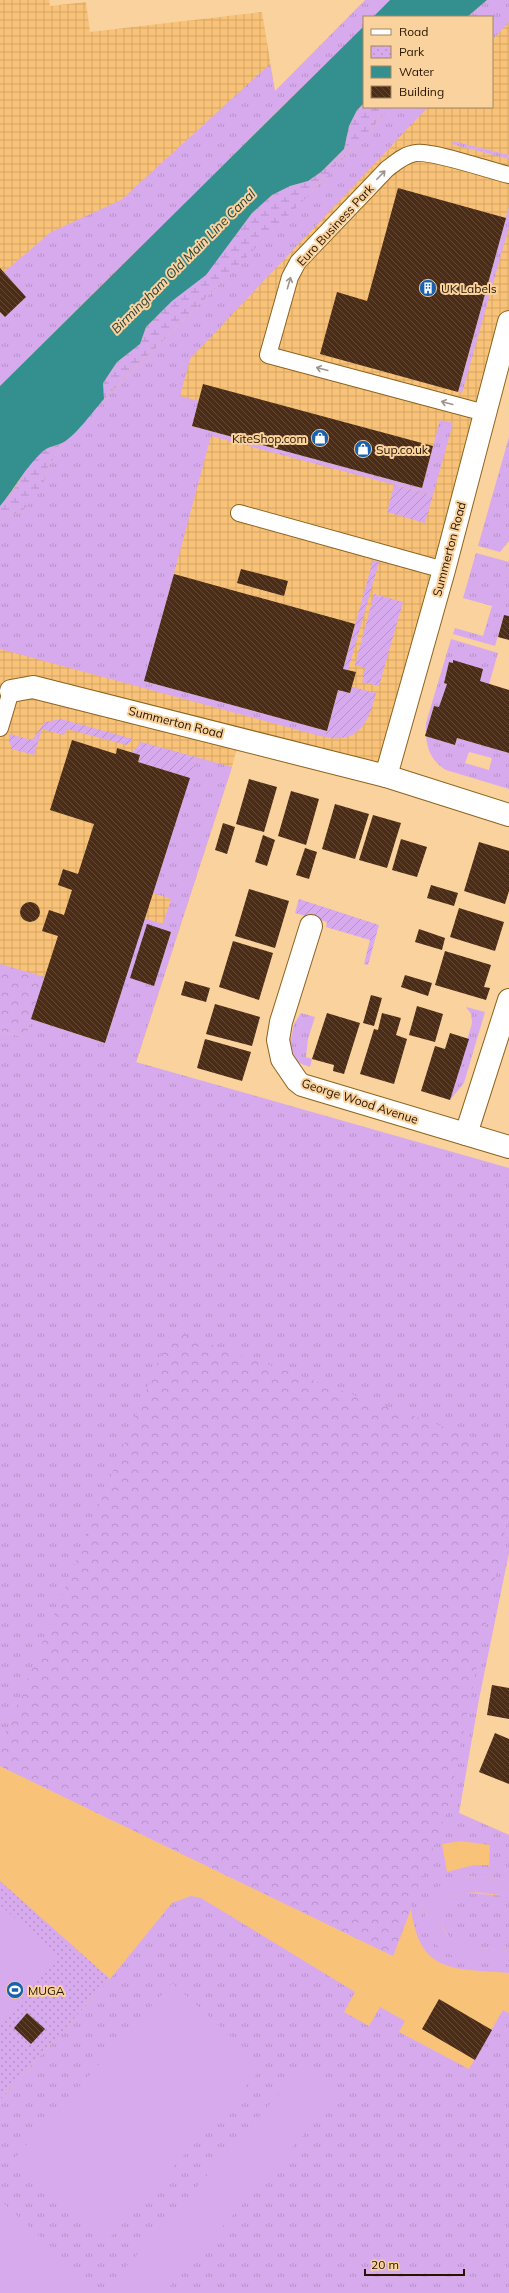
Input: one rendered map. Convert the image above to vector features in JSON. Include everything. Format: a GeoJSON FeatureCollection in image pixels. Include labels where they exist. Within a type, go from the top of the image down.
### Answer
{"type":"FeatureCollection","features":[{"type":"Feature","properties":{"kind":"street","name":"Summerton Road"},"geometry":{"type":"LineString","coordinates":[[386,776],[444,570],[509,322]]}},
{"type":"Feature","properties":{"kind":"street","name":"Summerton Road"},"geometry":{"type":"LineString","coordinates":[[11,691],[33,687],[386,776],[509,814]]}},
{"type":"Feature","properties":{"kind":"street","name":"George Wood Avenue"},"geometry":{"type":"LineString","coordinates":[[311,926],[281,1022],[278,1040],[282,1059],[297,1081],[309,1087],[509,1147]]}},
{"type":"Feature","properties":{"kind":"street"},"geometry":{"type":"LineString","coordinates":[[466,1134],[509,1000]]}},
{"type":"Feature","properties":{"kind":"lane","name":"Euro Business Park"},"geometry":{"type":"LineString","coordinates":[[485,413],[268,355],[290,277],[298,262],[387,169],[396,162],[416,153],[429,154],[509,175]]}},
{"type":"Feature","properties":{"kind":"lane"},"geometry":{"type":"LineString","coordinates":[[240,513],[444,570]]}},
{"type":"Feature","properties":{"kind":"lane"},"geometry":{"type":"LineString","coordinates":[[0,728],[11,691]]}},
{"type":"Feature","properties":{"kind":"shaded area"},"geometry":{"type":"Polygon","coordinates":[[[0,0],[49,0],[50,6],[86,2],[90,32],[262,12],[275,91],[363,79],[363,108],[493,108],[493,16],[426,16],[442,0],[509,0],[509,322],[386,776],[239,739],[232,767],[134,1069],[0,1031],[0,0]]]}},
{"type":"Feature","properties":{"kind":"shaded area"},"geometry":{"type":"Polygon","coordinates":[[[0,1766],[393,1956],[445,1816],[459,1813],[509,1835],[509,2293],[0,2293],[0,1766]]]}},
{"type":"Feature","properties":{"kind":"green space"},"geometry":{"type":"Polygon","coordinates":[[[365,0],[390,0],[374,16],[363,16],[363,27],[0,386],[0,312],[5,317],[26,297],[4,272],[51,232],[121,200],[270,64],[275,91],[365,0]]]}},
{"type":"Feature","properties":{"kind":"green space"},"geometry":{"type":"Polygon","coordinates":[[[487,0],[509,0],[509,22],[493,39],[493,16],[468,16],[487,0]]]}},
{"type":"Feature","properties":{"kind":"green space"},"geometry":{"type":"Polygon","coordinates":[[[363,104],[363,108],[390,108],[304,200],[104,399],[103,383],[117,362],[140,344],[146,327],[231,240],[252,213],[272,195],[290,186],[308,181],[321,172],[344,149],[349,126],[357,110],[363,104]]]}},
{"type":"Feature","properties":{"kind":"green space"},"geometry":{"type":"Polygon","coordinates":[[[390,108],[427,108],[190,359],[180,396],[199,401],[192,426],[422,488],[440,420],[453,423],[433,495],[211,436],[145,681],[327,731],[324,737],[0,649],[0,518],[21,512],[44,481],[48,467],[64,442],[104,399],[304,200],[390,108]]]}},
{"type":"Feature","properties":{"kind":"green space"},"geometry":{"type":"Polygon","coordinates":[[[453,141],[509,155],[509,159],[452,144],[453,141]]]}},
{"type":"Feature","properties":{"kind":"green space"},"geometry":{"type":"Polygon","coordinates":[[[509,206],[509,227],[462,393],[458,392],[509,206]]]}},
{"type":"Feature","properties":{"kind":"green space"},"geometry":{"type":"Polygon","coordinates":[[[509,437],[509,541],[500,552],[478,546],[509,437]]]}},
{"type":"Feature","properties":{"kind":"green space"},"geometry":{"type":"Polygon","coordinates":[[[64,442],[48,467],[44,481],[34,498],[21,512],[0,518],[0,506],[16,486],[28,466],[43,450],[64,442]]]}},
{"type":"Feature","properties":{"kind":"green space"},"geometry":{"type":"Polygon","coordinates":[[[394,485],[433,495],[425,523],[387,512],[394,485]]]}},
{"type":"Feature","properties":{"kind":"green space"},"geometry":{"type":"Polygon","coordinates":[[[476,553],[509,562],[509,616],[504,615],[495,646],[453,634],[455,628],[483,636],[492,606],[463,598],[476,553]]]}},
{"type":"Feature","properties":{"kind":"green space"},"geometry":{"type":"Polygon","coordinates":[[[373,560],[379,562],[348,670],[343,669],[373,560]]]}},
{"type":"Feature","properties":{"kind":"green space"},"geometry":{"type":"Polygon","coordinates":[[[374,594],[403,602],[379,686],[362,682],[365,668],[355,665],[374,594]]]}},
{"type":"Feature","properties":{"kind":"green space"},"geometry":{"type":"Polygon","coordinates":[[[451,639],[498,653],[489,684],[480,681],[453,661],[453,663],[449,662],[444,682],[447,684],[439,707],[434,706],[426,733],[426,723],[451,639]]]}},
{"type":"Feature","properties":{"kind":"green space"},"geometry":{"type":"Polygon","coordinates":[[[352,687],[376,693],[366,721],[355,734],[337,738],[325,737],[338,690],[350,693],[352,687]]]}},
{"type":"Feature","properties":{"kind":"green space"},"geometry":{"type":"Polygon","coordinates":[[[61,719],[133,739],[127,745],[67,729],[64,735],[42,729],[34,755],[12,749],[9,741],[9,734],[32,740],[45,722],[61,719]]]}},
{"type":"Feature","properties":{"kind":"green space"},"geometry":{"type":"Polygon","coordinates":[[[426,736],[455,745],[457,738],[509,753],[509,789],[446,770],[431,756],[426,736]],[[469,752],[465,763],[489,770],[492,758],[469,752]]]}},
{"type":"Feature","properties":{"kind":"green space"},"geometry":{"type":"Polygon","coordinates":[[[141,742],[196,757],[190,778],[138,762],[140,755],[132,753],[141,742]]]}},
{"type":"Feature","properties":{"kind":"green space"},"geometry":{"type":"Polygon","coordinates":[[[196,757],[232,767],[136,1062],[509,1168],[509,1553],[479,1699],[459,1813],[509,1835],[509,1880],[467,1876],[424,1912],[471,1960],[509,1964],[509,1973],[456,1968],[443,1964],[431,1957],[422,1946],[411,1909],[393,1956],[0,1766],[0,1031],[25,1038],[31,1019],[105,1043],[144,918],[163,924],[171,899],[153,893],[196,757]],[[147,925],[154,985],[171,932],[147,925]],[[461,1841],[442,1844],[447,1872],[474,1865],[489,1865],[490,1845],[461,1841]]]}},
{"type":"Feature","properties":{"kind":"green space"},"geometry":{"type":"Polygon","coordinates":[[[299,899],[379,925],[368,965],[364,964],[370,940],[326,927],[327,922],[295,913],[299,899]]]}},
{"type":"Feature","properties":{"kind":"green space"},"geometry":{"type":"Polygon","coordinates":[[[0,964],[45,977],[25,1038],[0,1031],[0,964]]]}},
{"type":"Feature","properties":{"kind":"green space"},"geometry":{"type":"Polygon","coordinates":[[[466,1007],[485,1012],[464,1083],[450,1100],[472,1023],[471,1014],[466,1007]]]}},
{"type":"Feature","properties":{"kind":"green space"},"geometry":{"type":"Polygon","coordinates":[[[301,1013],[315,1017],[308,1039],[306,1057],[312,1059],[310,1067],[299,1063],[297,1067],[289,1047],[294,1024],[301,1013]]]}},
{"type":"Feature","properties":{"kind":"green space"},"geometry":{"type":"Polygon","coordinates":[[[171,1330],[509,1450],[509,1512],[447,1811],[393,1956],[0,1766],[0,1746],[171,1330]]]}},
{"type":"Feature","properties":{"kind":"green space"},"geometry":{"type":"Polygon","coordinates":[[[467,1876],[509,1880],[509,1896],[474,1892],[455,1897],[448,1902],[441,1916],[444,1931],[458,1942],[470,1946],[509,1951],[509,1964],[472,1961],[454,1956],[437,1945],[430,1935],[425,1916],[429,1898],[434,1891],[448,1881],[467,1876]]]}},
{"type":"Feature","properties":{"kind":"green space"},"geometry":{"type":"Polygon","coordinates":[[[0,1881],[110,1979],[0,2100],[0,1881]]]}},
{"type":"Feature","properties":{"kind":"green space"},"geometry":{"type":"Polygon","coordinates":[[[465,1893],[509,1896],[509,1951],[469,1946],[452,1939],[444,1930],[441,1919],[443,1908],[450,1899],[465,1893]]]}},
{"type":"Feature","properties":{"kind":"green space"},"geometry":{"type":"Polygon","coordinates":[[[191,1896],[201,1898],[355,1992],[344,2012],[369,2026],[380,2007],[405,2021],[399,2032],[469,2069],[503,2010],[509,2013],[509,2293],[0,2293],[0,2100],[110,1979],[172,1903],[191,1896]]]}},
{"type":"Feature","properties":{"kind":"green space","name":"MUGA"},"geometry":{"type":"Polygon","coordinates":[[[0,1905],[59,1957],[0,2023],[0,1905]]]}},
{"type":"Feature","properties":{"kind":"green space"},"geometry":{"type":"Polygon","coordinates":[[[172,1983],[264,2066],[106,2242],[14,2159],[172,1983]]]}},
{"type":"Feature","properties":{"kind":"green space"},"geometry":{"type":"Polygon","coordinates":[[[308,2061],[342,2091],[164,2293],[122,2293],[111,2284],[308,2061]]]}},
{"type":"Feature","properties":{"kind":"green space"},"geometry":{"type":"Polygon","coordinates":[[[0,2200],[101,2293],[0,2293],[0,2200]]]}},
{"type":"Feature","properties":{"kind":"water"},"geometry":{"type":"Polygon","coordinates":[[[390,0],[487,0],[468,16],[374,16],[390,0]]]}},
{"type":"Feature","properties":{"kind":"water","name":"Birmingham Old Main Line Canal"},"geometry":{"type":"Polygon","coordinates":[[[363,27],[363,104],[357,110],[349,126],[344,149],[321,172],[308,181],[290,186],[272,195],[252,213],[206,275],[172,301],[146,327],[140,344],[117,362],[103,383],[104,399],[85,422],[64,442],[47,448],[42,452],[30,465],[0,506],[0,386],[363,27]]]}},
{"type":"Feature","properties":{"kind":"building","name":"UK Labels"},"geometry":{"type":"Polygon","coordinates":[[[398,188],[506,218],[458,392],[320,354],[337,292],[367,301],[398,188]]]}},
{"type":"Feature","properties":{"kind":"building"},"geometry":{"type":"Polygon","coordinates":[[[0,268],[26,297],[5,317],[0,312],[0,268]]]}},
{"type":"Feature","properties":{"kind":"building"},"geometry":{"type":"Polygon","coordinates":[[[203,384],[433,446],[422,488],[192,426],[203,384]]]}},
{"type":"Feature","properties":{"kind":"building"},"geometry":{"type":"Polygon","coordinates":[[[241,569],[288,581],[284,596],[237,583],[241,569]]]}},
{"type":"Feature","properties":{"kind":"building"},"geometry":{"type":"Polygon","coordinates":[[[174,574],[355,624],[343,669],[356,672],[350,693],[338,690],[327,731],[144,681],[174,574]]]}},
{"type":"Feature","properties":{"kind":"building"},"geometry":{"type":"Polygon","coordinates":[[[504,615],[509,616],[509,640],[498,637],[504,615]]]}},
{"type":"Feature","properties":{"kind":"building"},"geometry":{"type":"Polygon","coordinates":[[[453,660],[483,669],[480,681],[509,690],[509,753],[457,738],[455,745],[425,736],[434,706],[439,707],[447,684],[444,683],[449,662],[453,663],[453,660]]]}},
{"type":"Feature","properties":{"kind":"building"},"geometry":{"type":"Polygon","coordinates":[[[72,740],[116,754],[117,748],[140,755],[138,762],[190,778],[105,1043],[31,1019],[58,936],[42,931],[49,910],[64,915],[72,890],[58,885],[63,869],[78,874],[94,824],[50,810],[72,740]]]}},
{"type":"Feature","properties":{"kind":"building"},"geometry":{"type":"Polygon","coordinates":[[[249,779],[277,787],[264,832],[236,824],[249,779]]]}},
{"type":"Feature","properties":{"kind":"building"},"geometry":{"type":"Polygon","coordinates":[[[291,791],[319,799],[306,845],[278,836],[291,791]]]}},
{"type":"Feature","properties":{"kind":"building"},"geometry":{"type":"Polygon","coordinates":[[[335,804],[369,814],[355,859],[322,849],[335,804]]]}},
{"type":"Feature","properties":{"kind":"building"},"geometry":{"type":"Polygon","coordinates":[[[373,815],[401,823],[387,868],[359,860],[373,815]]]}},
{"type":"Feature","properties":{"kind":"building"},"geometry":{"type":"Polygon","coordinates":[[[223,823],[235,827],[227,854],[215,850],[223,823]]]}},
{"type":"Feature","properties":{"kind":"building"},"geometry":{"type":"Polygon","coordinates":[[[263,835],[275,840],[267,866],[255,862],[263,835]]]}},
{"type":"Feature","properties":{"kind":"building"},"geometry":{"type":"Polygon","coordinates":[[[401,839],[427,847],[417,877],[392,870],[401,839]]]}},
{"type":"Feature","properties":{"kind":"building"},"geometry":{"type":"Polygon","coordinates":[[[479,842],[509,851],[509,891],[505,904],[464,891],[479,842]]]}},
{"type":"Feature","properties":{"kind":"building"},"geometry":{"type":"Polygon","coordinates":[[[305,848],[317,852],[309,879],[296,875],[305,848]]]}},
{"type":"Feature","properties":{"kind":"building"},"geometry":{"type":"Polygon","coordinates":[[[431,885],[458,893],[454,906],[427,898],[431,885]]]}},
{"type":"Feature","properties":{"kind":"building"},"geometry":{"type":"Polygon","coordinates":[[[249,889],[289,901],[275,948],[235,936],[249,889]]]}},
{"type":"Feature","properties":{"kind":"building"},"geometry":{"type":"Polygon","coordinates":[[[30,902],[37,905],[40,912],[37,919],[30,922],[23,919],[20,912],[23,905],[30,902]]]}},
{"type":"Feature","properties":{"kind":"building"},"geometry":{"type":"Polygon","coordinates":[[[459,908],[504,922],[495,951],[450,937],[459,908]]]}},
{"type":"Feature","properties":{"kind":"building"},"geometry":{"type":"Polygon","coordinates":[[[147,924],[171,932],[154,986],[130,978],[147,924]]]}},
{"type":"Feature","properties":{"kind":"building"},"geometry":{"type":"Polygon","coordinates":[[[419,929],[445,938],[442,950],[415,942],[419,929]]]}},
{"type":"Feature","properties":{"kind":"building"},"geometry":{"type":"Polygon","coordinates":[[[233,941],[273,953],[259,1000],[219,987],[233,941]]]}},
{"type":"Feature","properties":{"kind":"building"},"geometry":{"type":"Polygon","coordinates":[[[445,951],[491,965],[484,987],[490,988],[486,1000],[435,985],[445,951]]]}},
{"type":"Feature","properties":{"kind":"building"},"geometry":{"type":"Polygon","coordinates":[[[405,975],[432,983],[428,996],[401,987],[405,975]]]}},
{"type":"Feature","properties":{"kind":"building"},"geometry":{"type":"Polygon","coordinates":[[[185,981],[210,988],[206,1002],[181,995],[185,981]]]}},
{"type":"Feature","properties":{"kind":"building"},"geometry":{"type":"Polygon","coordinates":[[[371,995],[382,998],[374,1026],[363,1023],[371,995]]]}},
{"type":"Feature","properties":{"kind":"building"},"geometry":{"type":"Polygon","coordinates":[[[215,1004],[260,1017],[252,1046],[206,1034],[215,1004]]]}},
{"type":"Feature","properties":{"kind":"building"},"geometry":{"type":"Polygon","coordinates":[[[417,1006],[443,1014],[435,1042],[409,1035],[417,1006]]]}},
{"type":"Feature","properties":{"kind":"building"},"geometry":{"type":"Polygon","coordinates":[[[327,1013],[360,1023],[344,1074],[333,1071],[334,1065],[312,1059],[327,1013]]]}},
{"type":"Feature","properties":{"kind":"building"},"geometry":{"type":"Polygon","coordinates":[[[382,1013],[401,1018],[396,1035],[407,1039],[394,1084],[360,1074],[374,1029],[378,1030],[382,1013]]]}},
{"type":"Feature","properties":{"kind":"building"},"geometry":{"type":"Polygon","coordinates":[[[450,1033],[469,1039],[450,1100],[421,1091],[435,1046],[445,1049],[450,1033]]]}},
{"type":"Feature","properties":{"kind":"building"},"geometry":{"type":"Polygon","coordinates":[[[205,1039],[251,1052],[242,1081],[197,1068],[205,1039]]]}},
{"type":"Feature","properties":{"kind":"building"},"geometry":{"type":"Polygon","coordinates":[[[492,1685],[509,1688],[509,1719],[487,1715],[492,1685]]]}},
{"type":"Feature","properties":{"kind":"building"},"geometry":{"type":"Polygon","coordinates":[[[495,1733],[509,1739],[509,1784],[479,1772],[495,1733]]]}},
{"type":"Feature","properties":{"kind":"building"},"geometry":{"type":"Polygon","coordinates":[[[439,1999],[492,2030],[475,2060],[422,2029],[439,1999]]]}},
{"type":"Feature","properties":{"kind":"building"},"geometry":{"type":"Polygon","coordinates":[[[27,2013],[45,2029],[31,2044],[14,2028],[27,2013]]]}},
{"type":"Feature","properties":{"kind":"place","name":"UK Labels"},"geometry":{"type":"Point","coordinates":[428,288]}},
{"type":"Feature","properties":{"kind":"place","name":"KiteShop.com"},"geometry":{"type":"Point","coordinates":[320,438]}},
{"type":"Feature","properties":{"kind":"place","name":"Sup.co.uk"},"geometry":{"type":"Point","coordinates":[363,449]}},
{"type":"Feature","properties":{"kind":"place","name":"MUGA"},"geometry":{"type":"Point","coordinates":[15,1990]}}]}
